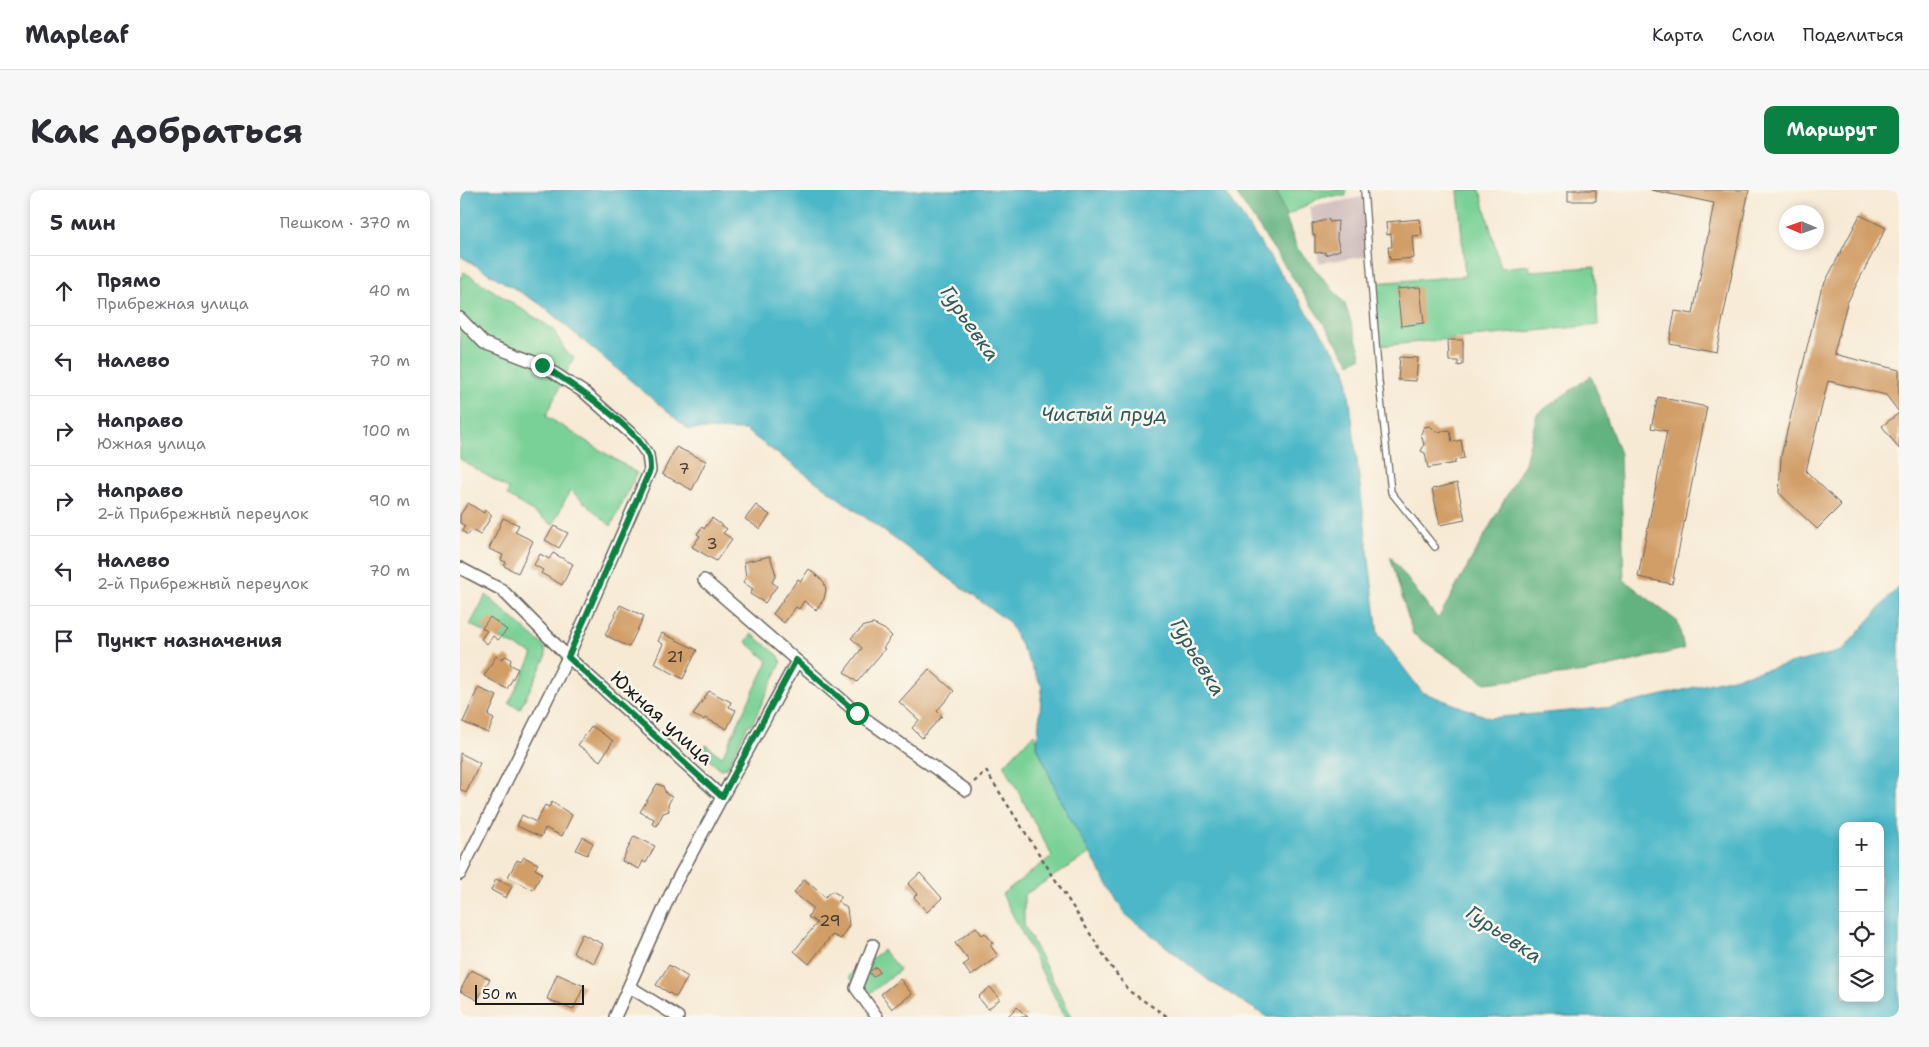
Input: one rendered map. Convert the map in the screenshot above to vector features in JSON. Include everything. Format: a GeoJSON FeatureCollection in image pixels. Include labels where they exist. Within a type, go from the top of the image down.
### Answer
{"type":"FeatureCollection","features":[{"type":"Feature","properties":{"kind":"street"},"geometry":{"type":"LineString","coordinates":[[460,318],[484,343],[542,365],[586,393],[636,438],[648,455],[650,470],[568,657],[460,874]]}},
{"type":"Feature","properties":{"kind":"street","name":"Южная улица"},"geometry":{"type":"LineString","coordinates":[[460,568],[502,590],[568,657],[722,797]]}},
{"type":"Feature","properties":{"kind":"street"},"geometry":{"type":"LineString","coordinates":[[704,580],[857,713],[966,790]]}},
{"type":"Feature","properties":{"kind":"street"},"geometry":{"type":"LineString","coordinates":[[615,1017],[675,884],[796,660]]}},
{"type":"Feature","properties":{"kind":"street"},"geometry":{"type":"LineString","coordinates":[[873,944],[856,988],[877,1017]]}},
{"type":"Feature","properties":{"kind":"street"},"geometry":{"type":"LineString","coordinates":[[630,987],[678,1017]]}},
{"type":"Feature","properties":{"kind":"lane"},"geometry":{"type":"LineString","coordinates":[[1364,190],[1379,382],[1391,492],[1435,547]]}},
{"type":"Feature","properties":{"kind":"path"},"geometry":{"type":"LineString","coordinates":[[966,790],[986,771],[1129,991],[1168,1017]]}},
{"type":"Feature","properties":{"kind":"shaded area"},"geometry":{"type":"Polygon","coordinates":[[[1362,197],[1370,256],[1319,263],[1310,207],[1362,197]]]}},
{"type":"Feature","properties":{"kind":"green space"},"geometry":{"type":"Polygon","coordinates":[[[1234,190],[1276,190],[1297,248],[1345,304],[1362,357],[1350,363],[1234,190]]]}},
{"type":"Feature","properties":{"kind":"green space"},"geometry":{"type":"Polygon","coordinates":[[[1252,190],[1346,190],[1346,196],[1323,196],[1274,223],[1252,190]]]}},
{"type":"Feature","properties":{"kind":"green space"},"geometry":{"type":"Polygon","coordinates":[[[1458,190],[1480,190],[1501,268],[1529,265],[1530,271],[1595,267],[1598,325],[1378,346],[1374,283],[1465,276],[1458,190]]]}},
{"type":"Feature","properties":{"kind":"green space"},"geometry":{"type":"Polygon","coordinates":[[[464,272],[553,329],[566,352],[574,357],[546,416],[637,473],[611,526],[570,490],[553,525],[507,495],[509,489],[460,459],[460,279],[464,272]]]}},
{"type":"Feature","properties":{"kind":"green space"},"geometry":{"type":"Polygon","coordinates":[[[1591,376],[1620,454],[1624,580],[1678,622],[1684,649],[1586,672],[1485,683],[1413,634],[1390,556],[1438,619],[1525,463],[1537,414],[1591,376]]]}},
{"type":"Feature","properties":{"kind":"green space"},"geometry":{"type":"Polygon","coordinates":[[[486,595],[545,647],[546,657],[520,709],[509,703],[533,654],[470,625],[486,595]]]}},
{"type":"Feature","properties":{"kind":"green space"},"geometry":{"type":"Polygon","coordinates":[[[752,634],[779,656],[781,663],[752,724],[748,725],[727,768],[720,769],[701,753],[706,745],[722,757],[768,661],[746,642],[752,634]]]}},
{"type":"Feature","properties":{"kind":"green space"},"geometry":{"type":"Polygon","coordinates":[[[1034,734],[1069,801],[1098,848],[1024,895],[1024,925],[1072,1017],[1065,1017],[1002,894],[1052,856],[1004,765],[1034,734]]]}},
{"type":"Feature","properties":{"kind":"green space"},"geometry":{"type":"Polygon","coordinates":[[[883,950],[900,970],[864,998],[849,976],[883,950]]]}},
{"type":"Feature","properties":{"kind":"water","name":"Чистый пруд"},"geometry":{"type":"Polygon","coordinates":[[[460,190],[1224,190],[1346,369],[1378,634],[1422,692],[1490,718],[1614,707],[1842,651],[1899,586],[1899,1017],[1267,1017],[1208,980],[1124,913],[1061,802],[1037,746],[1042,687],[1009,622],[745,430],[688,429],[540,304],[460,256],[460,190]]]}},
{"type":"Feature","properties":{"kind":"building"},"geometry":{"type":"Polygon","coordinates":[[[1568,190],[1596,190],[1596,201],[1568,201],[1568,190]]]}},
{"type":"Feature","properties":{"kind":"building"},"geometry":{"type":"Polygon","coordinates":[[[1651,190],[1749,190],[1716,352],[1669,343],[1675,311],[1693,314],[1714,203],[1651,190]]]}},
{"type":"Feature","properties":{"kind":"building"},"geometry":{"type":"Polygon","coordinates":[[[1860,215],[1886,228],[1847,303],[1834,354],[1899,370],[1899,412],[1886,395],[1828,381],[1806,471],[1841,505],[1817,529],[1779,493],[1781,456],[1821,290],[1860,215]]]}},
{"type":"Feature","properties":{"kind":"building"},"geometry":{"type":"Polygon","coordinates":[[[1329,219],[1329,222],[1338,221],[1337,239],[1340,250],[1325,255],[1325,252],[1315,253],[1315,235],[1313,235],[1312,224],[1329,219]]]}},
{"type":"Feature","properties":{"kind":"building"},"geometry":{"type":"Polygon","coordinates":[[[1420,219],[1422,235],[1412,236],[1414,258],[1390,260],[1388,247],[1392,247],[1391,234],[1387,235],[1386,222],[1420,219]]]}},
{"type":"Feature","properties":{"kind":"building"},"geometry":{"type":"Polygon","coordinates":[[[1420,287],[1424,323],[1401,326],[1397,289],[1420,287]]]}},
{"type":"Feature","properties":{"kind":"building"},"geometry":{"type":"Polygon","coordinates":[[[1448,340],[1463,340],[1463,365],[1458,366],[1458,361],[1449,361],[1448,340]]]}},
{"type":"Feature","properties":{"kind":"building"},"geometry":{"type":"Polygon","coordinates":[[[1400,357],[1418,358],[1416,381],[1398,380],[1400,357]]]}},
{"type":"Feature","properties":{"kind":"building"},"geometry":{"type":"Polygon","coordinates":[[[1658,397],[1707,407],[1672,584],[1638,577],[1667,431],[1651,428],[1658,397]]]}},
{"type":"Feature","properties":{"kind":"building"},"geometry":{"type":"Polygon","coordinates":[[[1899,413],[1899,449],[1882,426],[1899,413]]]}},
{"type":"Feature","properties":{"kind":"building"},"geometry":{"type":"Polygon","coordinates":[[[1430,426],[1436,432],[1450,430],[1452,442],[1461,440],[1464,458],[1455,460],[1455,463],[1428,468],[1425,453],[1421,451],[1424,445],[1421,434],[1424,427],[1430,426]]]}},
{"type":"Feature","properties":{"kind":"building"},"geometry":{"type":"Polygon","coordinates":[[[676,447],[706,461],[692,490],[662,474],[676,447]]]}},
{"type":"Feature","properties":{"kind":"building"},"geometry":{"type":"Polygon","coordinates":[[[1457,483],[1465,520],[1440,525],[1432,489],[1457,483]]]}},
{"type":"Feature","properties":{"kind":"building"},"geometry":{"type":"Polygon","coordinates":[[[468,503],[484,513],[485,510],[491,514],[480,535],[472,530],[468,535],[462,531],[465,526],[460,523],[460,515],[468,503]]]}},
{"type":"Feature","properties":{"kind":"building"},"geometry":{"type":"Polygon","coordinates":[[[756,505],[770,515],[760,529],[745,519],[756,505]]]}},
{"type":"Feature","properties":{"kind":"building"},"geometry":{"type":"Polygon","coordinates":[[[503,518],[519,525],[515,532],[533,541],[518,573],[504,566],[506,562],[501,560],[503,555],[489,549],[503,518]]]}},
{"type":"Feature","properties":{"kind":"building"},"geometry":{"type":"Polygon","coordinates":[[[712,518],[727,529],[723,533],[732,539],[716,561],[692,547],[700,536],[697,534],[702,527],[704,529],[712,518]]]}},
{"type":"Feature","properties":{"kind":"building"},"geometry":{"type":"Polygon","coordinates":[[[554,526],[568,533],[559,548],[545,540],[554,526]]]}},
{"type":"Feature","properties":{"kind":"building"},"geometry":{"type":"Polygon","coordinates":[[[553,553],[573,564],[562,585],[541,573],[543,570],[534,565],[540,554],[549,559],[553,553]]]}},
{"type":"Feature","properties":{"kind":"building"},"geometry":{"type":"Polygon","coordinates":[[[770,556],[776,575],[772,582],[777,586],[765,603],[750,594],[753,589],[743,582],[746,577],[744,562],[770,556]]]}},
{"type":"Feature","properties":{"kind":"building"},"geometry":{"type":"Polygon","coordinates":[[[809,569],[824,582],[826,590],[824,599],[816,610],[804,601],[799,609],[796,607],[784,623],[773,614],[798,579],[801,581],[809,569]]]}},
{"type":"Feature","properties":{"kind":"building"},"geometry":{"type":"Polygon","coordinates":[[[620,605],[644,616],[629,647],[605,635],[620,605]]]}},
{"type":"Feature","properties":{"kind":"building"},"geometry":{"type":"Polygon","coordinates":[[[490,617],[507,630],[498,640],[493,636],[487,644],[481,639],[487,631],[482,628],[490,617]]]}},
{"type":"Feature","properties":{"kind":"building"},"geometry":{"type":"Polygon","coordinates":[[[873,624],[884,629],[892,636],[883,648],[885,649],[857,682],[844,672],[862,648],[851,638],[864,626],[873,624]]]}},
{"type":"Feature","properties":{"kind":"building"},"geometry":{"type":"Polygon","coordinates":[[[662,633],[697,650],[683,679],[654,663],[663,644],[658,641],[662,633]]]}},
{"type":"Feature","properties":{"kind":"building"},"geometry":{"type":"Polygon","coordinates":[[[496,656],[501,659],[506,656],[511,659],[510,664],[518,669],[507,689],[484,676],[496,656]]]}},
{"type":"Feature","properties":{"kind":"building"},"geometry":{"type":"Polygon","coordinates":[[[929,669],[954,691],[937,711],[942,716],[922,738],[912,728],[919,720],[899,702],[929,669]]]}},
{"type":"Feature","properties":{"kind":"building"},"geometry":{"type":"Polygon","coordinates":[[[478,688],[497,696],[488,716],[494,719],[488,733],[463,722],[478,688]]]}},
{"type":"Feature","properties":{"kind":"building"},"geometry":{"type":"Polygon","coordinates":[[[709,691],[731,702],[729,707],[736,710],[727,729],[705,718],[704,720],[693,715],[709,691]]]}},
{"type":"Feature","properties":{"kind":"building"},"geometry":{"type":"Polygon","coordinates":[[[592,726],[613,741],[600,761],[578,745],[592,726]]]}},
{"type":"Feature","properties":{"kind":"building"},"geometry":{"type":"Polygon","coordinates":[[[460,753],[480,763],[466,793],[460,789],[460,753]]]}},
{"type":"Feature","properties":{"kind":"building"},"geometry":{"type":"Polygon","coordinates":[[[657,784],[663,786],[666,794],[672,797],[668,805],[669,811],[663,813],[657,826],[652,824],[654,819],[640,812],[657,784]]]}},
{"type":"Feature","properties":{"kind":"building"},"geometry":{"type":"Polygon","coordinates":[[[552,802],[572,815],[562,836],[545,828],[541,837],[517,826],[522,815],[536,822],[545,805],[549,807],[552,802]]]}},
{"type":"Feature","properties":{"kind":"building"},"geometry":{"type":"Polygon","coordinates":[[[634,836],[655,846],[646,863],[643,861],[639,869],[622,861],[634,836]]]}},
{"type":"Feature","properties":{"kind":"building"},"geometry":{"type":"Polygon","coordinates":[[[583,837],[593,843],[587,855],[576,850],[583,837]]]}},
{"type":"Feature","properties":{"kind":"building"},"geometry":{"type":"Polygon","coordinates":[[[524,857],[538,864],[535,869],[542,873],[533,890],[508,877],[517,860],[521,862],[524,857]]]}},
{"type":"Feature","properties":{"kind":"building"},"geometry":{"type":"Polygon","coordinates":[[[920,873],[942,898],[927,912],[914,897],[917,894],[908,884],[920,873]]]}},
{"type":"Feature","properties":{"kind":"building"},"geometry":{"type":"Polygon","coordinates":[[[496,879],[512,886],[506,898],[491,890],[496,879]]]}},
{"type":"Feature","properties":{"kind":"building"},"geometry":{"type":"Polygon","coordinates":[[[804,879],[825,897],[832,891],[841,896],[838,901],[847,908],[849,925],[841,939],[832,935],[809,964],[794,951],[817,923],[808,917],[813,908],[794,893],[804,879]]]}},
{"type":"Feature","properties":{"kind":"building"},"geometry":{"type":"Polygon","coordinates":[[[976,927],[982,935],[985,933],[993,943],[990,945],[998,956],[971,976],[963,965],[969,961],[955,943],[976,927]]]}},
{"type":"Feature","properties":{"kind":"building"},"geometry":{"type":"Polygon","coordinates":[[[582,934],[603,944],[594,963],[573,953],[582,934]]]}},
{"type":"Feature","properties":{"kind":"building"},"geometry":{"type":"Polygon","coordinates":[[[669,965],[688,977],[676,997],[656,985],[669,965]]]}},
{"type":"Feature","properties":{"kind":"building"},"geometry":{"type":"Polygon","coordinates":[[[876,967],[880,972],[873,977],[869,972],[876,967]]]}},
{"type":"Feature","properties":{"kind":"building"},"geometry":{"type":"Polygon","coordinates":[[[471,970],[490,979],[477,1000],[460,991],[471,970]]]}},
{"type":"Feature","properties":{"kind":"building"},"geometry":{"type":"Polygon","coordinates":[[[557,974],[584,986],[573,1010],[547,999],[557,974]]]}},
{"type":"Feature","properties":{"kind":"building"},"geometry":{"type":"Polygon","coordinates":[[[900,979],[912,994],[892,1009],[881,994],[900,979]]]}},
{"type":"Feature","properties":{"kind":"building"},"geometry":{"type":"Polygon","coordinates":[[[990,987],[1000,999],[988,1009],[978,997],[990,987]]]}},
{"type":"Feature","properties":{"kind":"building"},"geometry":{"type":"Polygon","coordinates":[[[1017,1007],[1023,1013],[1028,1017],[1007,1017],[1017,1007]]]}},
{"type":"Feature","properties":{"kind":"route"},"geometry":{"type":"LineString","coordinates":[[542,365],[586,393],[636,438],[648,455],[650,470],[568,657],[722,797],[796,660],[857,713]]}},
{"type":"Feature","properties":{"kind":"water label","name":"Гурьевка"},"geometry":{"type":"Point","coordinates":[970,323]}},
{"type":"Feature","properties":{"kind":"water label","name":"Гурьевка"},"geometry":{"type":"Point","coordinates":[1198,657]}},
{"type":"Feature","properties":{"kind":"water label","name":"Гурьевка"},"geometry":{"type":"Point","coordinates":[1504,934]}}]}
